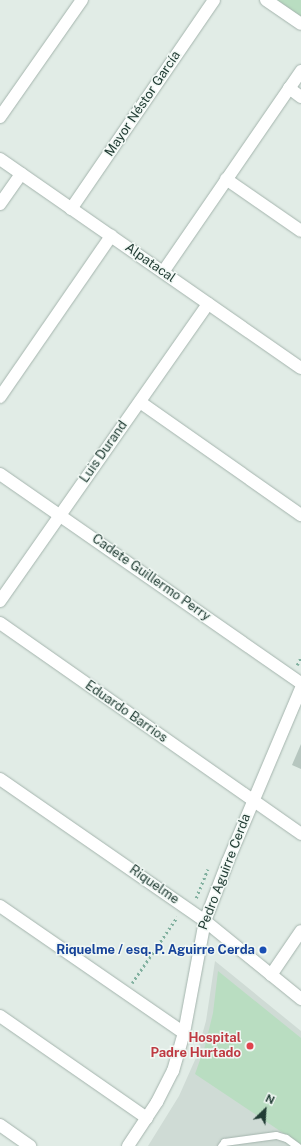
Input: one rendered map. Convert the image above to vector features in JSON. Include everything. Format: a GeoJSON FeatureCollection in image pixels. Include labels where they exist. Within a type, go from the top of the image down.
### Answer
{"type":"FeatureCollection","features":[{"type":"Feature","properties":{"kind":"street"},"geometry":{"type":"LineString","coordinates":[[0,117],[82,0]]}},
{"type":"Feature","properties":{"kind":"street","name":"Mayor Néstor García"},"geometry":{"type":"LineString","coordinates":[[71,209],[214,0]]}},
{"type":"Feature","properties":{"kind":"street"},"geometry":{"type":"LineString","coordinates":[[266,0],[301,24]]}},
{"type":"Feature","properties":{"kind":"street"},"geometry":{"type":"LineString","coordinates":[[162,272],[301,71]]}},
{"type":"Feature","properties":{"kind":"street"},"geometry":{"type":"LineString","coordinates":[[289,88],[301,97]]}},
{"type":"Feature","properties":{"kind":"street","name":"Alpatacal"},"geometry":{"type":"LineString","coordinates":[[0,159],[301,368]]}},
{"type":"Feature","properties":{"kind":"street"},"geometry":{"type":"LineString","coordinates":[[0,204],[21,174]]}},
{"type":"Feature","properties":{"kind":"street"},"geometry":{"type":"LineString","coordinates":[[226,179],[301,231]]}},
{"type":"Feature","properties":{"kind":"street"},"geometry":{"type":"LineString","coordinates":[[0,397],[111,236]]}},
{"type":"Feature","properties":{"kind":"street","name":"Luis Durand"},"geometry":{"type":"LineString","coordinates":[[0,601],[208,304]]}},
{"type":"Feature","properties":{"kind":"street"},"geometry":{"type":"LineString","coordinates":[[140,402],[301,515]]}},
{"type":"Feature","properties":{"kind":"street","name":"Cadete Guillermo Perry"},"geometry":{"type":"LineString","coordinates":[[0,474],[297,680]]}},
{"type":"Feature","properties":{"kind":"street","name":"Eduardo Barrios"},"geometry":{"type":"LineString","coordinates":[[0,623],[301,834]]}},
{"type":"Feature","properties":{"kind":"street","name":"Pedro Aguirre Cerda"},"geometry":{"type":"LineString","coordinates":[[128,1146],[160,1097],[173,1071],[184,1033],[199,944],[205,921],[253,800],[300,693]]}},
{"type":"Feature","properties":{"kind":"street","name":"Riquelme"},"geometry":{"type":"LineString","coordinates":[[0,779],[190,910],[301,999]]}},
{"type":"Feature","properties":{"kind":"street"},"geometry":{"type":"LineString","coordinates":[[0,906],[184,1033]]}},
{"type":"Feature","properties":{"kind":"street"},"geometry":{"type":"LineString","coordinates":[[271,974],[301,931]]}},
{"type":"Feature","properties":{"kind":"street"},"geometry":{"type":"LineString","coordinates":[[0,1016],[147,1118]]}},
{"type":"Feature","properties":{"kind":"street"},"geometry":{"type":"LineString","coordinates":[[0,1125],[30,1146]]}},
{"type":"Feature","properties":{"kind":"lane"},"geometry":{"type":"LineString","coordinates":[[221,1146],[224,1142],[276,1135],[286,1138],[297,1146]]}},
{"type":"Feature","properties":{"kind":"path"},"geometry":{"type":"LineString","coordinates":[[297,680],[301,657]]}},
{"type":"Feature","properties":{"kind":"path"},"geometry":{"type":"LineString","coordinates":[[125,993],[178,916],[184,920],[211,863]]}},
{"type":"Feature","properties":{"kind":"shaded area","name":"Hospital Padre Hurtado"},"geometry":{"type":"Polygon","coordinates":[[[215,961],[301,1031],[301,1146],[148,1146],[179,1096],[195,1060],[206,1021],[215,961]]]}},
{"type":"Feature","properties":{"kind":"green space"},"geometry":{"type":"Polygon","coordinates":[[[277,0],[301,0],[301,17],[277,0]]]}},
{"type":"Feature","properties":{"kind":"green space","name":"Hospital Padre Hurtado"},"geometry":{"type":"Polygon","coordinates":[[[218,971],[301,1038],[301,1145],[195,1074],[205,1046],[213,1013],[218,971]]]}},
{"type":"Feature","properties":{"kind":"building"},"geometry":{"type":"Polygon","coordinates":[[[301,744],[301,769],[292,765],[301,744]]]}},
{"type":"Feature","properties":{"kind":"place","name":"Riquelme / esq. P. Aguirre Cerda"},"geometry":{"type":"Point","coordinates":[263,950]}},
{"type":"Feature","properties":{"kind":"place","name":"Hospital Padre Hurtado"},"geometry":{"type":"Point","coordinates":[250,1046]}}]}
